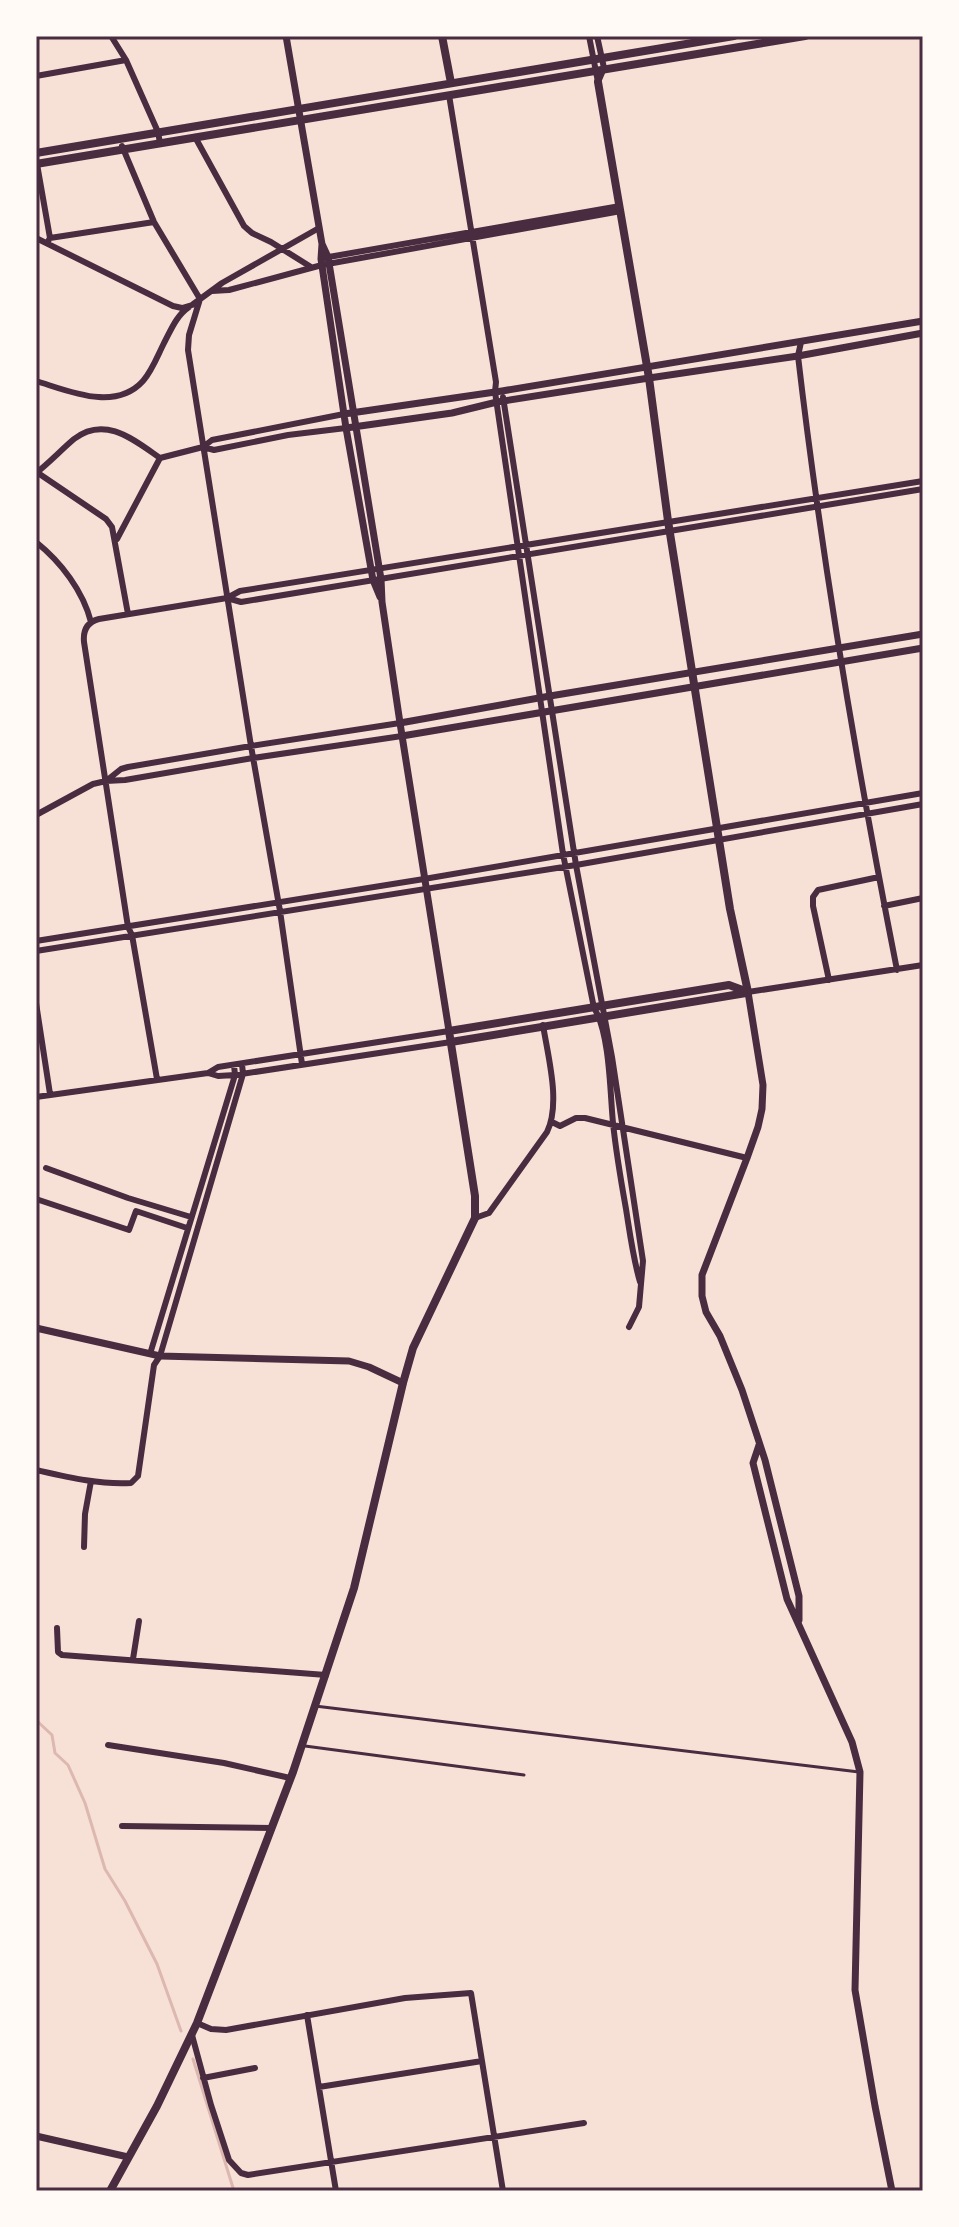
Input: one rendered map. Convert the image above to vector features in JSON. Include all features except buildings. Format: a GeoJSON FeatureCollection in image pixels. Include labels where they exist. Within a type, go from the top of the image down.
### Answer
{"type":"FeatureCollection","features":[{"type":"Feature","properties":{"kind":"main road"},"geometry":{"type":"LineString","coordinates":[[442,36],[451,83]]}},
{"type":"Feature","properties":{"kind":"main road"},"geometry":{"type":"LineString","coordinates":[[36,153],[736,36]]}},
{"type":"Feature","properties":{"kind":"main road"},"geometry":{"type":"LineString","coordinates":[[36,164],[745,43],[805,36]]}},
{"type":"Feature","properties":{"kind":"main road"},"geometry":{"type":"LineString","coordinates":[[598,82],[649,378],[669,526],[730,909],[748,992]]}},
{"type":"Feature","properties":{"kind":"main road"},"geometry":{"type":"LineString","coordinates":[[451,1042],[729,985],[748,992]]}},
{"type":"Feature","properties":{"kind":"main road"},"geometry":{"type":"LineString","coordinates":[[110,2191],[192,2035],[272,1828],[343,1627],[413,1348],[475,1218],[475,1196],[449,1031],[600,1011]]}},
{"type":"Feature","properties":{"kind":"street"},"geometry":{"type":"LineString","coordinates":[[111,36],[126,60],[160,143]]}},
{"type":"Feature","properties":{"kind":"street"},"geometry":{"type":"LineString","coordinates":[[589,36],[597,58],[598,82]]}},
{"type":"Feature","properties":{"kind":"street"},"geometry":{"type":"LineString","coordinates":[[597,36],[597,58]]}},
{"type":"Feature","properties":{"kind":"street"},"geometry":{"type":"LineString","coordinates":[[736,36],[745,43]]}},
{"type":"Feature","properties":{"kind":"street"},"geometry":{"type":"LineString","coordinates":[[286,38],[354,413],[375,569]]}},
{"type":"Feature","properties":{"kind":"street"},"geometry":{"type":"LineString","coordinates":[[36,76],[126,60]]}},
{"type":"Feature","properties":{"kind":"street"},"geometry":{"type":"LineString","coordinates":[[449,95],[499,391],[519,555],[563,854],[600,1011],[622,1127],[626,1213],[640,1282]]}},
{"type":"Feature","properties":{"kind":"street"},"geometry":{"type":"LineString","coordinates":[[195,137],[244,226],[311,267]]}},
{"type":"Feature","properties":{"kind":"street"},"geometry":{"type":"LineString","coordinates":[[120,139],[154,222],[200,299],[188,343],[302,1064]]}},
{"type":"Feature","properties":{"kind":"street"},"geometry":{"type":"LineString","coordinates":[[36,164],[49,240]]}},
{"type":"Feature","properties":{"kind":"street"},"geometry":{"type":"LineString","coordinates":[[212,291],[229,290],[325,261],[621,208]]}},
{"type":"Feature","properties":{"kind":"street"},"geometry":{"type":"LineString","coordinates":[[36,238],[49,240],[154,222]]}},
{"type":"Feature","properties":{"kind":"street"},"geometry":{"type":"LineString","coordinates":[[36,381],[104,398],[133,390],[148,374],[179,315],[222,283],[319,228]]}},
{"type":"Feature","properties":{"kind":"street"},"geometry":{"type":"LineString","coordinates":[[49,240],[173,306],[182,308],[192,305]]}},
{"type":"Feature","properties":{"kind":"street"},"geometry":{"type":"LineString","coordinates":[[208,1073],[218,1067],[449,1031],[382,602],[346,428],[325,261]]}},
{"type":"Feature","properties":{"kind":"street"},"geometry":{"type":"LineString","coordinates":[[116,541],[160,458],[203,447],[212,440],[344,414],[923,321]]}},
{"type":"Feature","properties":{"kind":"street"},"geometry":{"type":"LineString","coordinates":[[203,447],[214,450],[288,435],[452,413],[500,402],[798,356],[923,333]]}},
{"type":"Feature","properties":{"kind":"street"},"geometry":{"type":"LineString","coordinates":[[801,342],[798,356],[816,506],[864,802],[897,970]]}},
{"type":"Feature","properties":{"kind":"street"},"geometry":{"type":"LineString","coordinates":[[500,402],[528,554],[600,1011],[613,1125],[626,1187],[635,1211],[643,1261],[639,1307],[629,1327]]}},
{"type":"Feature","properties":{"kind":"street"},"geometry":{"type":"LineString","coordinates":[[128,614],[112,527],[106,519],[37,473],[77,437],[98,428],[130,437],[160,458]]}},
{"type":"Feature","properties":{"kind":"street"},"geometry":{"type":"LineString","coordinates":[[227,598],[241,602],[377,580],[528,554],[815,497],[923,481]]}},
{"type":"Feature","properties":{"kind":"street"},"geometry":{"type":"LineString","coordinates":[[157,1079],[132,935],[128,927],[84,642],[84,633],[90,623],[227,598],[240,591],[518,545],[923,489]]}},
{"type":"Feature","properties":{"kind":"street"},"geometry":{"type":"LineString","coordinates":[[36,542],[81,594],[90,623]]}},
{"type":"Feature","properties":{"kind":"street"},"geometry":{"type":"LineString","coordinates":[[36,553],[46,550]]}},
{"type":"Feature","properties":{"kind":"street"},"geometry":{"type":"LineString","coordinates":[[106,781],[128,767],[923,634]]}},
{"type":"Feature","properties":{"kind":"street"},"geometry":{"type":"LineString","coordinates":[[36,815],[93,784],[106,781],[541,714],[923,648]]}},
{"type":"Feature","properties":{"kind":"street"},"geometry":{"type":"LineString","coordinates":[[36,941],[424,879],[923,793]]}},
{"type":"Feature","properties":{"kind":"street"},"geometry":{"type":"LineString","coordinates":[[36,951],[576,865],[923,804]]}},
{"type":"Feature","properties":{"kind":"street"},"geometry":{"type":"LineString","coordinates":[[829,980],[813,897],[818,890],[879,877]]}},
{"type":"Feature","properties":{"kind":"street"},"geometry":{"type":"LineString","coordinates":[[884,906],[923,898]]}},
{"type":"Feature","properties":{"kind":"street"},"geometry":{"type":"LineString","coordinates":[[892,2191],[855,1990],[860,1772],[852,1742],[787,1599],[753,1463],[759,1445],[742,1390],[720,1336],[706,1312],[702,1275],[758,1127],[763,1085],[748,992],[923,965]]}},
{"type":"Feature","properties":{"kind":"street"},"geometry":{"type":"LineString","coordinates":[[36,1003],[50,1094]]}},
{"type":"Feature","properties":{"kind":"street"},"geometry":{"type":"LineString","coordinates":[[475,1218],[489,1213],[552,1122],[553,1098],[543,1025]]}},
{"type":"Feature","properties":{"kind":"street"},"geometry":{"type":"LineString","coordinates":[[36,1097],[208,1073],[239,1075],[451,1042]]}},
{"type":"Feature","properties":{"kind":"street"},"geometry":{"type":"LineString","coordinates":[[36,1470],[91,1481],[128,1484],[139,1472],[153,1373],[239,1075],[238,1065]]}},
{"type":"Feature","properties":{"kind":"street"},"geometry":{"type":"LineString","coordinates":[[150,1354],[187,1228],[239,1075]]}},
{"type":"Feature","properties":{"kind":"street"},"geometry":{"type":"LineString","coordinates":[[552,1122],[563,1126],[580,1118],[747,1158]]}},
{"type":"Feature","properties":{"kind":"street"},"geometry":{"type":"LineString","coordinates":[[46,1168],[191,1217]]}},
{"type":"Feature","properties":{"kind":"street"},"geometry":{"type":"LineString","coordinates":[[36,1199],[129,1230],[136,1211],[187,1228]]}},
{"type":"Feature","properties":{"kind":"street"},"geometry":{"type":"LineString","coordinates":[[626,1213],[635,1211]]}},
{"type":"Feature","properties":{"kind":"street"},"geometry":{"type":"LineString","coordinates":[[36,1328],[160,1356],[349,1361],[403,1383]]}},
{"type":"Feature","properties":{"kind":"street"},"geometry":{"type":"LineString","coordinates":[[84,1547],[86,1505],[91,1481]]}},
{"type":"Feature","properties":{"kind":"street"},"geometry":{"type":"LineString","coordinates":[[133,1659],[139,1621]]}},
{"type":"Feature","properties":{"kind":"street"},"geometry":{"type":"LineString","coordinates":[[57,1628],[59,1654],[326,1675]]}},
{"type":"Feature","properties":{"kind":"street"},"geometry":{"type":"LineString","coordinates":[[108,1745],[224,1763],[290,1778]]}},
{"type":"Feature","properties":{"kind":"street"},"geometry":{"type":"LineString","coordinates":[[122,1826],[272,1828]]}},
{"type":"Feature","properties":{"kind":"street"},"geometry":{"type":"LineString","coordinates":[[197,2023],[211,2029],[226,2030],[405,1998],[471,1993],[503,2191]]}},
{"type":"Feature","properties":{"kind":"street"},"geometry":{"type":"LineString","coordinates":[[307,2015],[336,2191]]}},
{"type":"Feature","properties":{"kind":"street"},"geometry":{"type":"LineString","coordinates":[[192,2035],[229,2160],[241,2173],[254,2176],[584,2123]]}},
{"type":"Feature","properties":{"kind":"street"},"geometry":{"type":"LineString","coordinates":[[319,2087],[482,2061]]}},
{"type":"Feature","properties":{"kind":"street"},"geometry":{"type":"LineString","coordinates":[[203,2078],[255,2068]]}},
{"type":"Feature","properties":{"kind":"street"},"geometry":{"type":"LineString","coordinates":[[36,2136],[128,2157]]}},
{"type":"Feature","properties":{"kind":"lane"},"geometry":{"type":"LineString","coordinates":[[315,1706],[860,1772]]}},
{"type":"Feature","properties":{"kind":"lane"},"geometry":{"type":"LineString","coordinates":[[302,1746],[524,1775]]}},
{"type":"Feature","properties":{"kind":"waterway"},"geometry":{"type":"LineString","coordinates":[[36,1703],[37,1721],[52,1735],[55,1753],[68,1765],[85,1803],[105,1869],[157,1964],[181,2031]]}},
{"type":"Feature","properties":{"kind":"waterway"},"geometry":{"type":"LineString","coordinates":[[193,2059],[234,2191]]}}]}
